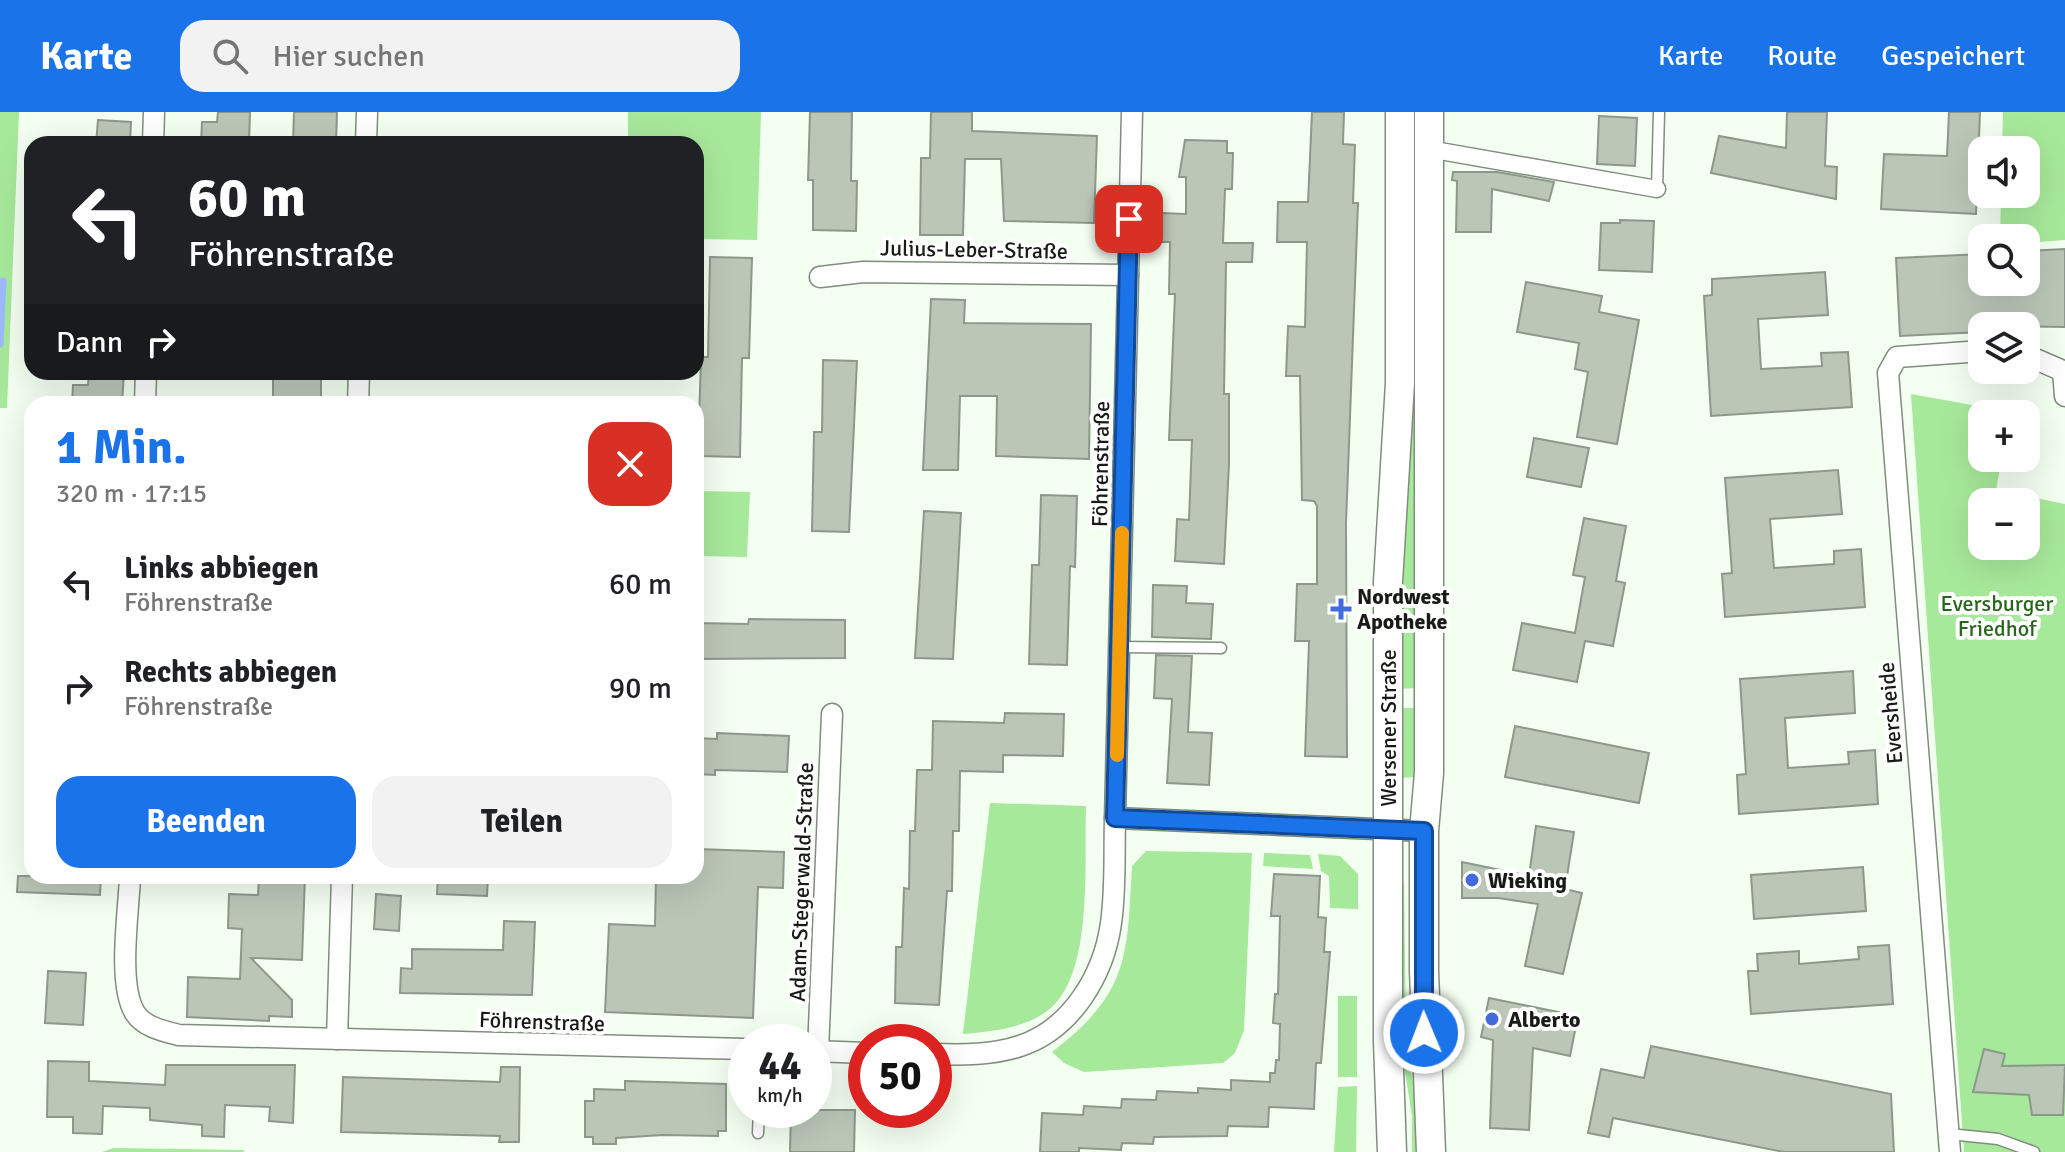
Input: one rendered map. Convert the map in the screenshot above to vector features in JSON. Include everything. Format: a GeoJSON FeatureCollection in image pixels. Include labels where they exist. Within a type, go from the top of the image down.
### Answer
{"type":"FeatureCollection","features":[{"type":"Feature","properties":{"kind":"main road","name":"Wersener Straße"},"geometry":{"type":"LineString","coordinates":[[1392,1152],[1388,1041],[1388,582],[1400,383],[1400,112]]}},
{"type":"Feature","properties":{"kind":"main road","name":"Wersener Straße"},"geometry":{"type":"LineString","coordinates":[[1429,112],[1429,773],[1424,831],[1424,1033],[1431,1152]]}},
{"type":"Feature","properties":{"kind":"street"},"geometry":{"type":"LineString","coordinates":[[153,136],[154,112]]}},
{"type":"Feature","properties":{"kind":"street"},"geometry":{"type":"LineString","coordinates":[[366,136],[367,112]]}},
{"type":"Feature","properties":{"kind":"street","name":"Föhrenstraße"},"geometry":{"type":"LineString","coordinates":[[952,1054],[988,1053],[1021,1046],[1067,1016],[1087,991],[1104,958],[1112,921],[1132,112]]}},
{"type":"Feature","properties":{"kind":"street"},"geometry":{"type":"LineString","coordinates":[[1400,146],[1428,148],[1657,189]]}},
{"type":"Feature","properties":{"kind":"street","name":"Julius-Leber-Straße"},"geometry":{"type":"LineString","coordinates":[[820,277],[863,272],[1128,275]]}},
{"type":"Feature","properties":{"kind":"street","name":"Eversheide"},"geometry":{"type":"LineString","coordinates":[[1949,1143],[1888,373],[1897,357],[1968,352]]}},
{"type":"Feature","properties":{"kind":"street"},"geometry":{"type":"LineString","coordinates":[[2040,361],[2063,371],[2065,396]]}},
{"type":"Feature","properties":{"kind":"street","name":"Adam-Stegerwald-Straße"},"geometry":{"type":"LineString","coordinates":[[817,1024],[832,714]]}},
{"type":"Feature","properties":{"kind":"street"},"geometry":{"type":"LineString","coordinates":[[1115,818],[1424,831]]}},
{"type":"Feature","properties":{"kind":"street","name":"Föhrenstraße"},"geometry":{"type":"LineString","coordinates":[[130,884],[126,987],[136,1014],[153,1028],[179,1035],[728,1049]]}},
{"type":"Feature","properties":{"kind":"street"},"geometry":{"type":"LineString","coordinates":[[337,1039],[342,884]]}},
{"type":"Feature","properties":{"kind":"lane"},"geometry":{"type":"LineString","coordinates":[[1657,189],[1659,112]]}},
{"type":"Feature","properties":{"kind":"lane"},"geometry":{"type":"LineString","coordinates":[[1119,647],[1221,648]]}},
{"type":"Feature","properties":{"kind":"lane"},"geometry":{"type":"LineString","coordinates":[[758,1128],[758,1133]]}},
{"type":"Feature","properties":{"kind":"lane"},"geometry":{"type":"LineString","coordinates":[[1949,1143],[1998,1139],[2034,1152]]}},
{"type":"Feature","properties":{"kind":"green space"},"geometry":{"type":"Polygon","coordinates":[[[0,112],[19,112],[7,408],[0,408],[0,112]]]}},
{"type":"Feature","properties":{"kind":"green space"},"geometry":{"type":"Polygon","coordinates":[[[628,112],[761,112],[757,240],[704,239],[704,136],[628,136],[628,112]]]}},
{"type":"Feature","properties":{"kind":"green space"},"geometry":{"type":"Polygon","coordinates":[[[2003,112],[2065,112],[2065,240],[2040,242],[2040,224],[2000,224],[2001,208],[2040,208],[2040,136],[2002,136],[2003,112]]]}},
{"type":"Feature","properties":{"kind":"green space"},"geometry":{"type":"Polygon","coordinates":[[[1417,199],[1417,688],[1398,689],[1411,200],[1417,199]]]}},
{"type":"Feature","properties":{"kind":"green space","name":"Eversburger Friedhof"},"geometry":{"type":"Polygon","coordinates":[[[1911,394],[1968,404],[1968,472],[1999,472],[1996,488],[1968,488],[1968,560],[2040,560],[2040,499],[2065,504],[2065,1152],[1964,1152],[1911,394]]]}},
{"type":"Feature","properties":{"kind":"green space"},"geometry":{"type":"Polygon","coordinates":[[[704,491],[750,492],[747,557],[704,556],[704,491]]]}},
{"type":"Feature","properties":{"kind":"green space"},"geometry":{"type":"Polygon","coordinates":[[[1399,708],[1417,708],[1418,777],[1399,778],[1399,708]]]}},
{"type":"Feature","properties":{"kind":"green space"},"geometry":{"type":"Polygon","coordinates":[[[990,803],[1086,806],[1081,937],[1076,964],[1067,986],[1046,1012],[1012,1027],[963,1034],[990,803]]]}},
{"type":"Feature","properties":{"kind":"green space"},"geometry":{"type":"Polygon","coordinates":[[[1146,851],[1252,853],[1244,1030],[1235,1053],[1223,1063],[1084,1072],[1064,1063],[1052,1052],[1077,1031],[1110,991],[1125,950],[1132,866],[1146,851]]]}},
{"type":"Feature","properties":{"kind":"green space"},"geometry":{"type":"Polygon","coordinates":[[[1264,853],[1310,855],[1313,869],[1263,866],[1264,853]]]}},
{"type":"Feature","properties":{"kind":"green space"},"geometry":{"type":"Polygon","coordinates":[[[1318,854],[1340,856],[1358,874],[1358,909],[1330,908],[1329,876],[1321,871],[1318,854]]]}},
{"type":"Feature","properties":{"kind":"green space"},"geometry":{"type":"Polygon","coordinates":[[[1398,883],[1404,883],[1406,1034],[1399,1034],[1398,883]]]}},
{"type":"Feature","properties":{"kind":"green space"},"geometry":{"type":"Polygon","coordinates":[[[1338,996],[1357,996],[1357,1077],[1338,1077],[1338,996]]]}},
{"type":"Feature","properties":{"kind":"green space"},"geometry":{"type":"Polygon","coordinates":[[[1407,1046],[1418,1115],[1418,1152],[1412,1152],[1412,1116],[1401,1047],[1407,1046]]]}},
{"type":"Feature","properties":{"kind":"green space"},"geometry":{"type":"Polygon","coordinates":[[[1357,1086],[1356,1152],[1334,1152],[1338,1087],[1357,1086]]]}},
{"type":"Feature","properties":{"kind":"green space"},"geometry":{"type":"Polygon","coordinates":[[[113,1148],[244,1150],[244,1152],[102,1152],[113,1148]]]}},
{"type":"Feature","properties":{"kind":"building"},"geometry":{"type":"Polygon","coordinates":[[[218,112],[250,112],[249,136],[201,136],[202,122],[217,122],[218,112]]]}},
{"type":"Feature","properties":{"kind":"building"},"geometry":{"type":"Polygon","coordinates":[[[294,112],[337,112],[336,136],[293,136],[294,112]]]}},
{"type":"Feature","properties":{"kind":"building"},"geometry":{"type":"Polygon","coordinates":[[[810,112],[852,112],[851,181],[857,181],[856,231],[813,230],[813,180],[808,180],[810,112]]]}},
{"type":"Feature","properties":{"kind":"building"},"geometry":{"type":"Polygon","coordinates":[[[931,112],[972,112],[972,131],[1097,136],[1094,223],[1004,221],[1001,159],[965,159],[963,235],[920,235],[921,158],[930,158],[931,112]]]}},
{"type":"Feature","properties":{"kind":"building"},"geometry":{"type":"Polygon","coordinates":[[[1312,112],[1344,112],[1343,144],[1355,145],[1353,203],[1358,203],[1346,524],[1347,757],[1305,756],[1309,641],[1295,641],[1297,584],[1317,584],[1317,506],[1314,501],[1302,500],[1300,376],[1286,376],[1288,326],[1305,327],[1307,242],[1277,242],[1278,202],[1308,202],[1312,112]]]}},
{"type":"Feature","properties":{"kind":"building"},"geometry":{"type":"Polygon","coordinates":[[[1787,112],[1827,112],[1825,166],[1837,167],[1836,199],[1711,173],[1719,136],[1786,148],[1787,112]]]}},
{"type":"Feature","properties":{"kind":"building"},"geometry":{"type":"Polygon","coordinates":[[[1949,112],[1980,112],[1979,136],[1968,136],[1968,208],[1976,208],[1976,214],[1881,209],[1884,154],[1947,156],[1949,112]]]}},
{"type":"Feature","properties":{"kind":"building"},"geometry":{"type":"Polygon","coordinates":[[[1599,116],[1637,118],[1635,166],[1597,164],[1599,116]]]}},
{"type":"Feature","properties":{"kind":"building"},"geometry":{"type":"Polygon","coordinates":[[[98,120],[131,122],[130,136],[97,136],[98,120]]]}},
{"type":"Feature","properties":{"kind":"building"},"geometry":{"type":"Polygon","coordinates":[[[1185,140],[1227,141],[1227,153],[1233,153],[1232,189],[1225,189],[1223,243],[1253,243],[1252,262],[1226,262],[1224,394],[1229,394],[1229,464],[1224,564],[1175,561],[1177,519],[1189,520],[1192,440],[1169,440],[1175,294],[1169,294],[1170,242],[1161,242],[1162,213],[1186,214],[1186,177],[1179,177],[1185,140]]]}},
{"type":"Feature","properties":{"kind":"building"},"geometry":{"type":"Polygon","coordinates":[[[1453,172],[1497,172],[1554,182],[1549,201],[1492,189],[1491,232],[1456,232],[1457,181],[1452,180],[1453,172]]]}},
{"type":"Feature","properties":{"kind":"building"},"geometry":{"type":"Polygon","coordinates":[[[1620,220],[1654,221],[1652,272],[1599,270],[1601,223],[1620,223],[1620,220]]]}},
{"type":"Feature","properties":{"kind":"building"},"geometry":{"type":"Polygon","coordinates":[[[2065,249],[2065,327],[2040,327],[2040,312],[1968,312],[1968,333],[1900,336],[1896,258],[1968,255],[1968,296],[2040,296],[2040,250],[2065,249]]]}},
{"type":"Feature","properties":{"kind":"building"},"geometry":{"type":"Polygon","coordinates":[[[710,257],[752,258],[749,358],[742,358],[740,457],[704,456],[704,396],[700,396],[700,380],[704,380],[704,357],[708,357],[710,257]]]}},
{"type":"Feature","properties":{"kind":"building"},"geometry":{"type":"Polygon","coordinates":[[[1825,272],[1828,315],[1758,319],[1761,369],[1822,366],[1821,353],[1848,352],[1852,407],[1711,416],[1704,296],[1712,295],[1712,279],[1825,272]]]}},
{"type":"Feature","properties":{"kind":"building"},"geometry":{"type":"Polygon","coordinates":[[[1526,282],[1602,296],[1599,312],[1639,320],[1617,444],[1577,437],[1588,372],[1575,369],[1579,343],[1517,332],[1526,282]]]}},
{"type":"Feature","properties":{"kind":"building"},"geometry":{"type":"Polygon","coordinates":[[[931,299],[965,300],[964,323],[1091,324],[1089,459],[996,456],[997,396],[960,396],[958,470],[923,470],[931,299]]]}},
{"type":"Feature","properties":{"kind":"building"},"geometry":{"type":"Polygon","coordinates":[[[823,360],[857,361],[849,532],[812,531],[814,432],[822,432],[823,360]]]}},
{"type":"Feature","properties":{"kind":"building"},"geometry":{"type":"Polygon","coordinates":[[[88,380],[124,380],[122,396],[72,396],[73,385],[88,385],[88,380]]]}},
{"type":"Feature","properties":{"kind":"building"},"geometry":{"type":"Polygon","coordinates":[[[273,380],[321,380],[321,396],[273,396],[273,380]]]}},
{"type":"Feature","properties":{"kind":"building"},"geometry":{"type":"Polygon","coordinates":[[[1534,438],[1589,448],[1581,487],[1527,477],[1534,438]]]}},
{"type":"Feature","properties":{"kind":"building"},"geometry":{"type":"Polygon","coordinates":[[[1838,470],[1842,514],[1770,519],[1774,568],[1834,564],[1834,551],[1861,549],[1865,607],[1725,617],[1722,574],[1732,573],[1725,478],[1838,470]]]}},
{"type":"Feature","properties":{"kind":"building"},"geometry":{"type":"Polygon","coordinates":[[[1041,495],[1077,496],[1075,567],[1070,566],[1067,665],[1029,664],[1032,565],[1039,565],[1041,495]]]}},
{"type":"Feature","properties":{"kind":"building"},"geometry":{"type":"Polygon","coordinates":[[[924,511],[961,513],[953,659],[915,658],[924,511]]]}},
{"type":"Feature","properties":{"kind":"building"},"geometry":{"type":"Polygon","coordinates":[[[1584,518],[1626,526],[1616,581],[1625,583],[1613,646],[1585,641],[1577,682],[1513,670],[1522,623],[1575,633],[1585,577],[1573,575],[1584,518]]]}},
{"type":"Feature","properties":{"kind":"building"},"geometry":{"type":"Polygon","coordinates":[[[1153,585],[1187,586],[1186,603],[1213,604],[1211,639],[1152,637],[1153,585]]]}},
{"type":"Feature","properties":{"kind":"building"},"geometry":{"type":"Polygon","coordinates":[[[749,619],[845,620],[845,658],[704,659],[704,623],[748,624],[749,619]]]}},
{"type":"Feature","properties":{"kind":"building"},"geometry":{"type":"Polygon","coordinates":[[[1156,655],[1192,656],[1188,732],[1212,733],[1209,785],[1167,783],[1172,699],[1154,698],[1156,655]]]}},
{"type":"Feature","properties":{"kind":"building"},"geometry":{"type":"Polygon","coordinates":[[[1853,671],[1855,713],[1785,718],[1788,768],[1849,764],[1848,752],[1875,750],[1878,804],[1739,814],[1737,775],[1746,774],[1740,679],[1853,671]]]}},
{"type":"Feature","properties":{"kind":"building"},"geometry":{"type":"Polygon","coordinates":[[[1005,713],[1064,714],[1063,756],[1003,755],[1003,772],[960,771],[959,831],[953,831],[952,891],[947,891],[939,1005],[895,1003],[896,947],[902,947],[904,888],[909,889],[910,831],[915,831],[917,770],[932,770],[933,721],[1004,723],[1005,713]]]}},
{"type":"Feature","properties":{"kind":"building"},"geometry":{"type":"Polygon","coordinates":[[[1515,726],[1649,753],[1639,803],[1505,777],[1515,726]]]}},
{"type":"Feature","properties":{"kind":"building"},"geometry":{"type":"Polygon","coordinates":[[[717,733],[789,736],[787,772],[715,770],[715,775],[704,774],[704,738],[717,739],[717,733]]]}},
{"type":"Feature","properties":{"kind":"building"},"geometry":{"type":"Polygon","coordinates":[[[1536,826],[1574,832],[1565,889],[1582,893],[1563,974],[1525,966],[1538,904],[1498,898],[1462,898],[1462,862],[1529,876],[1536,826]]]}},
{"type":"Feature","properties":{"kind":"building"},"geometry":{"type":"Polygon","coordinates":[[[704,849],[784,852],[783,888],[758,887],[753,1018],[605,1012],[609,924],[655,926],[656,884],[704,884],[704,849]]]}},
{"type":"Feature","properties":{"kind":"building"},"geometry":{"type":"Polygon","coordinates":[[[1863,867],[1866,911],[1754,919],[1751,875],[1863,867]]]}},
{"type":"Feature","properties":{"kind":"building"},"geometry":{"type":"Polygon","coordinates":[[[1274,874],[1320,876],[1318,917],[1326,918],[1324,952],[1330,952],[1321,1063],[1316,1063],[1314,1109],[1269,1107],[1268,1127],[1228,1126],[1227,1136],[1154,1137],[1153,1144],[1122,1143],[1121,1150],[1079,1148],[1079,1152],[1040,1152],[1042,1113],[1083,1115],[1084,1106],[1121,1108],[1122,1099],[1156,1100],[1157,1091],[1198,1093],[1198,1088],[1231,1090],[1231,1080],[1270,1082],[1270,1073],[1275,1073],[1276,1060],[1279,1060],[1280,1024],[1273,1023],[1275,994],[1278,994],[1280,916],[1271,916],[1274,874]]]}},
{"type":"Feature","properties":{"kind":"building"},"geometry":{"type":"Polygon","coordinates":[[[18,876],[24,876],[24,884],[101,884],[100,895],[17,892],[18,876]]]}},
{"type":"Feature","properties":{"kind":"building"},"geometry":{"type":"Polygon","coordinates":[[[259,884],[305,884],[302,960],[251,958],[292,1000],[292,1017],[269,1016],[269,1021],[187,1017],[188,977],[240,979],[242,929],[228,928],[229,894],[258,895],[259,884]]]}},
{"type":"Feature","properties":{"kind":"building"},"geometry":{"type":"Polygon","coordinates":[[[438,884],[488,884],[487,896],[437,894],[438,884]]]}},
{"type":"Feature","properties":{"kind":"building"},"geometry":{"type":"Polygon","coordinates":[[[376,894],[401,896],[399,931],[374,929],[376,894]]]}},
{"type":"Feature","properties":{"kind":"building"},"geometry":{"type":"Polygon","coordinates":[[[504,921],[535,922],[532,995],[400,993],[401,968],[412,969],[412,949],[503,950],[504,921]]]}},
{"type":"Feature","properties":{"kind":"building"},"geometry":{"type":"Polygon","coordinates":[[[1889,945],[1893,1004],[1751,1014],[1748,971],[1758,971],[1757,954],[1799,951],[1799,964],[1859,959],[1858,947],[1889,945]]]}},
{"type":"Feature","properties":{"kind":"building"},"geometry":{"type":"Polygon","coordinates":[[[48,971],[86,973],[83,1025],[45,1023],[48,971]]]}},
{"type":"Feature","properties":{"kind":"building"},"geometry":{"type":"Polygon","coordinates":[[[1489,998],[1578,1016],[1570,1056],[1533,1048],[1529,1130],[1490,1128],[1493,1040],[1481,1037],[1489,998]]]}},
{"type":"Feature","properties":{"kind":"building"},"geometry":{"type":"Polygon","coordinates":[[[1651,1046],[1891,1094],[1894,1152],[1784,1152],[1613,1118],[1609,1137],[1588,1133],[1601,1069],[1644,1078],[1651,1046]]]}},
{"type":"Feature","properties":{"kind":"building"},"geometry":{"type":"Polygon","coordinates":[[[1984,1049],[2005,1054],[2002,1066],[2065,1065],[2063,1115],[2032,1115],[2029,1095],[1973,1092],[1984,1049]]]}},
{"type":"Feature","properties":{"kind":"building"},"geometry":{"type":"Polygon","coordinates":[[[48,1061],[89,1062],[89,1081],[165,1085],[166,1065],[295,1065],[293,1123],[269,1121],[270,1107],[225,1105],[224,1137],[202,1136],[202,1125],[150,1120],[150,1108],[103,1106],[102,1134],[73,1133],[73,1117],[47,1117],[48,1061]]]}},
{"type":"Feature","properties":{"kind":"building"},"geometry":{"type":"Polygon","coordinates":[[[501,1067],[520,1067],[519,1142],[499,1142],[500,1136],[341,1132],[343,1077],[500,1082],[501,1067]]]}},
{"type":"Feature","properties":{"kind":"building"},"geometry":{"type":"Polygon","coordinates":[[[625,1081],[726,1084],[726,1131],[718,1131],[718,1136],[616,1138],[616,1144],[593,1144],[593,1137],[585,1137],[585,1101],[594,1101],[594,1089],[625,1090],[625,1081]]]}},
{"type":"Feature","properties":{"kind":"building"},"geometry":{"type":"Polygon","coordinates":[[[832,1110],[848,1110],[848,1128],[855,1128],[854,1152],[790,1152],[791,1128],[832,1128],[832,1110]]]}},
{"type":"Feature","properties":{"kind":"waterway"},"geometry":{"type":"LineString","coordinates":[[0,344],[3,281]]}},
{"type":"Feature","properties":{"kind":"slow traffic"},"geometry":{"type":"LineString","coordinates":[[1117,755],[1122,533]]}},
{"type":"Feature","properties":{"kind":"place","name":"Nordwest Apotheke"},"geometry":{"type":"Point","coordinates":[1341,609]}},
{"type":"Feature","properties":{"kind":"place","name":"Wieking"},"geometry":{"type":"Point","coordinates":[1472,880]}},
{"type":"Feature","properties":{"kind":"place","name":"Alberto"},"geometry":{"type":"Point","coordinates":[1492,1019]}},
{"type":"Feature","properties":{"kind":"route"},"geometry":{"type":"LineString","coordinates":[[1129,219],[1115,818],[1424,831],[1424,1033]]}}]}
